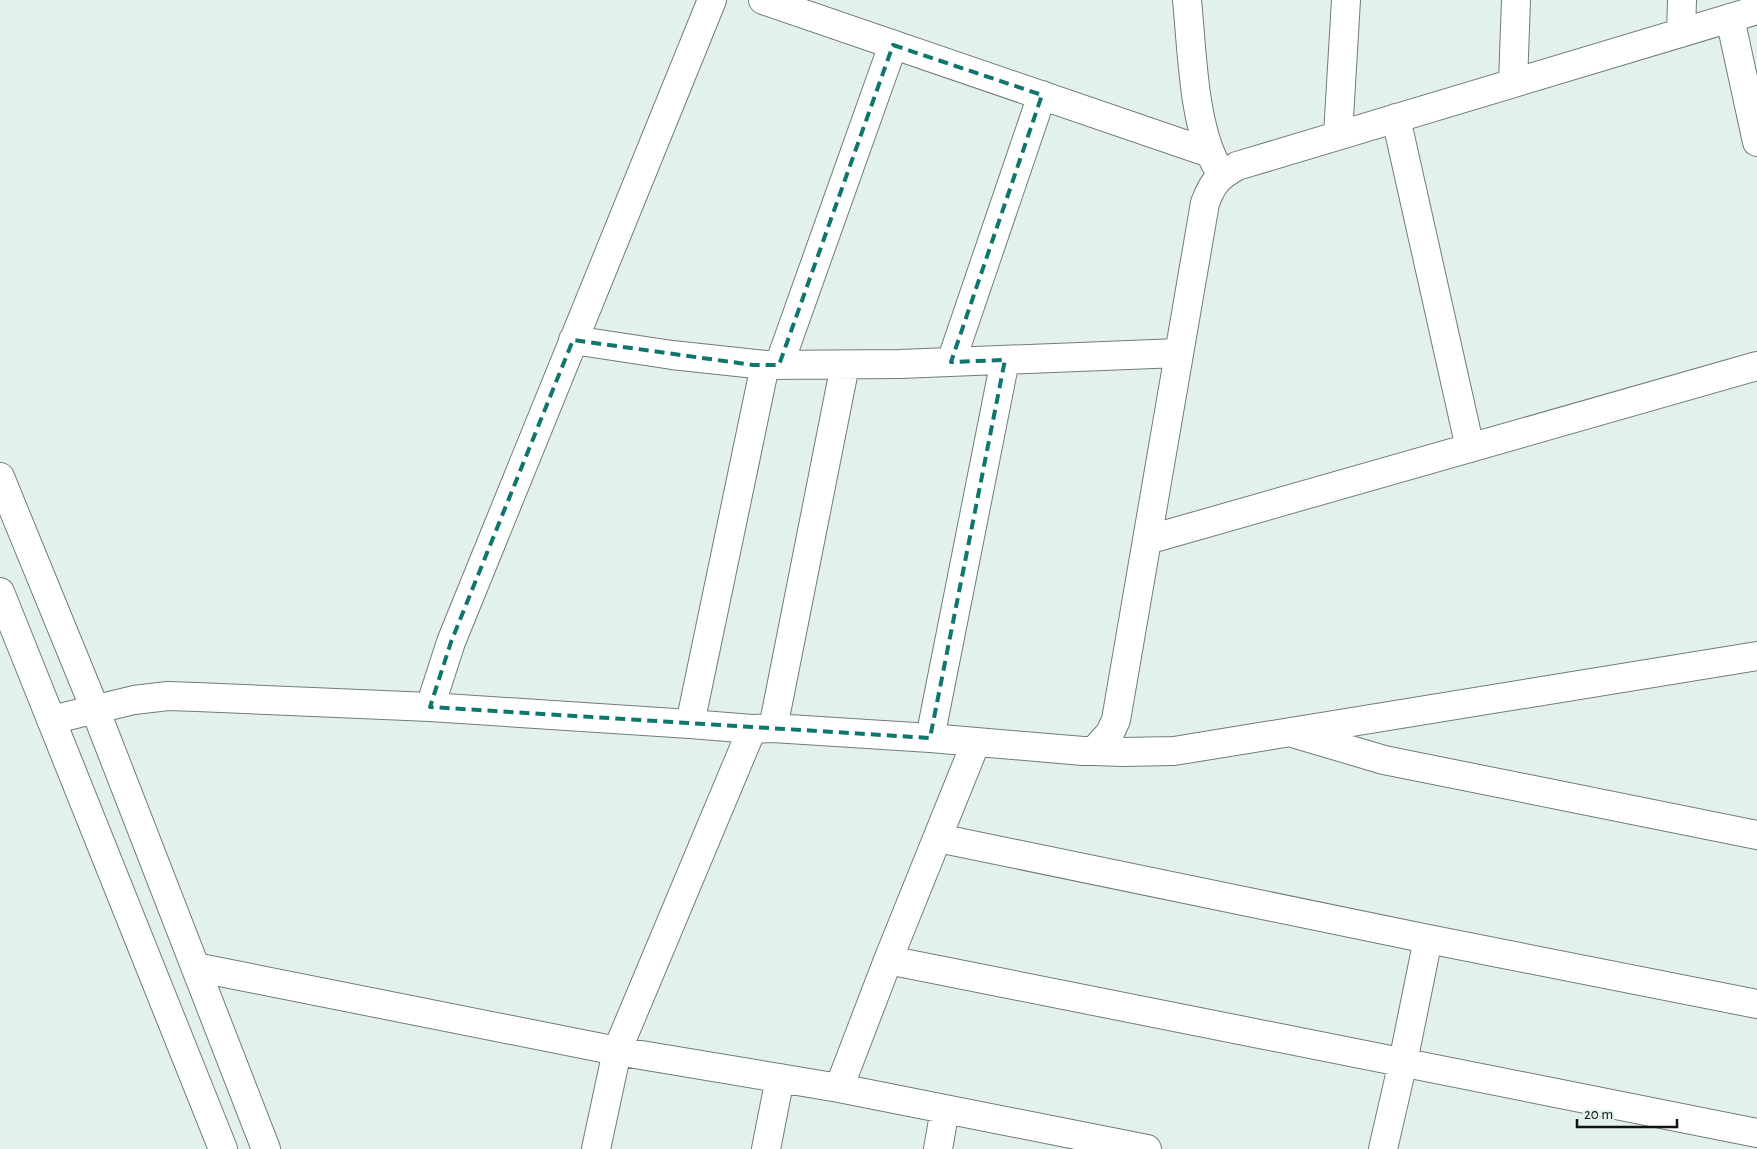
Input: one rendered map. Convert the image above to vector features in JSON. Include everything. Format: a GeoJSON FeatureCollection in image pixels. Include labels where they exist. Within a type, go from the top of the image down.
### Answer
{"type":"FeatureCollection","features":[{"type":"Feature","properties":{"kind":"street"},"geometry":{"type":"LineString","coordinates":[[430,708],[451,642],[712,0]]}},
{"type":"Feature","properties":{"kind":"street"},"geometry":{"type":"LineString","coordinates":[[763,0],[1042,95],[1215,164],[1237,166],[1757,10]]}},
{"type":"Feature","properties":{"kind":"street"},"geometry":{"type":"LineString","coordinates":[[1094,750],[1110,733],[1116,720],[1205,203],[1212,185],[1215,164],[1196,92],[1187,0]]}},
{"type":"Feature","properties":{"kind":"street"},"geometry":{"type":"LineString","coordinates":[[1338,135],[1346,0]]}},
{"type":"Feature","properties":{"kind":"street"},"geometry":{"type":"LineString","coordinates":[[1513,83],[1516,0]]}},
{"type":"Feature","properties":{"kind":"street"},"geometry":{"type":"LineString","coordinates":[[1681,32],[1682,0]]}},
{"type":"Feature","properties":{"kind":"street"},"geometry":{"type":"LineString","coordinates":[[1730,18],[1757,142]]}},
{"type":"Feature","properties":{"kind":"street"},"geometry":{"type":"LineString","coordinates":[[690,724],[772,365],[893,45]]}},
{"type":"Feature","properties":{"kind":"street"},"geometry":{"type":"LineString","coordinates":[[951,362],[1042,95]]}},
{"type":"Feature","properties":{"kind":"street"},"geometry":{"type":"LineString","coordinates":[[1396,118],[1470,448]]}},
{"type":"Feature","properties":{"kind":"street"},"geometry":{"type":"LineString","coordinates":[[574,340],[672,355],[772,365],[951,362],[1179,353]]}},
{"type":"Feature","properties":{"kind":"street"},"geometry":{"type":"LineString","coordinates":[[930,738],[1005,360]]}},
{"type":"Feature","properties":{"kind":"street"},"geometry":{"type":"LineString","coordinates":[[596,1149],[617,1051],[762,728],[845,365]]}},
{"type":"Feature","properties":{"kind":"street"},"geometry":{"type":"LineString","coordinates":[[1147,540],[1757,366]]}},
{"type":"Feature","properties":{"kind":"street"},"geometry":{"type":"LineString","coordinates":[[0,477],[95,709],[266,1149]]}},
{"type":"Feature","properties":{"kind":"street"},"geometry":{"type":"LineString","coordinates":[[0,592],[222,1149]]}},
{"type":"Feature","properties":{"kind":"street"},"geometry":{"type":"LineString","coordinates":[[51,720],[134,700],[168,696],[430,708],[930,738],[1083,751],[1174,752],[1757,656]]}},
{"type":"Feature","properties":{"kind":"street"},"geometry":{"type":"LineString","coordinates":[[1290,732],[1384,760],[1757,835]]}},
{"type":"Feature","properties":{"kind":"street"},"geometry":{"type":"LineString","coordinates":[[839,1088],[888,960],[976,742]]}},
{"type":"Feature","properties":{"kind":"street"},"geometry":{"type":"LineString","coordinates":[[938,838],[1428,939],[1757,1004]]}},
{"type":"Feature","properties":{"kind":"street"},"geometry":{"type":"LineString","coordinates":[[1383,1149],[1428,939]]}},
{"type":"Feature","properties":{"kind":"street"},"geometry":{"type":"LineString","coordinates":[[888,960],[1757,1133]]}},
{"type":"Feature","properties":{"kind":"street"},"geometry":{"type":"LineString","coordinates":[[195,967],[617,1051],[839,1088],[945,1109],[1101,1144],[1147,1149]]}},
{"type":"Feature","properties":{"kind":"street"},"geometry":{"type":"LineString","coordinates":[[766,1149],[780,1078]]}},
{"type":"Feature","properties":{"kind":"street"},"geometry":{"type":"LineString","coordinates":[[938,1149],[945,1109]]}},
{"type":"Feature","properties":{"kind":"highlighted area"},"geometry":{"type":"Polygon","coordinates":[[[893,45],[1042,95],[951,362],[1005,360],[930,738],[430,707],[451,642],[573,340],[753,365],[779,365],[893,45]]]}}]}
